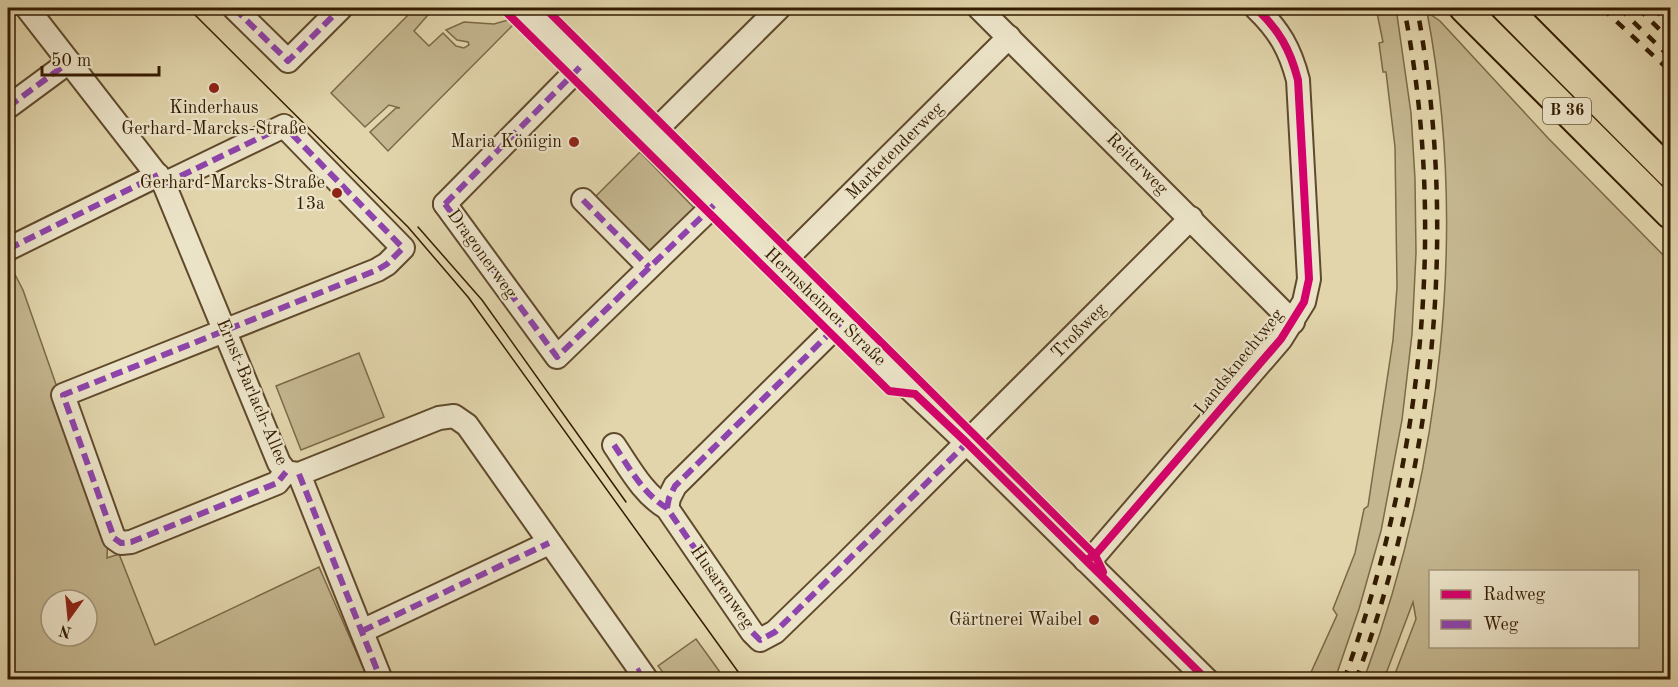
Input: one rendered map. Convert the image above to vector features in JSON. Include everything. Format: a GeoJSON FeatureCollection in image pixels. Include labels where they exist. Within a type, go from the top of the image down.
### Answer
{"type":"FeatureCollection","features":[{"type":"Feature","properties":{"kind":"main road","name":"B 36"},"geometry":{"type":"LineString","coordinates":[[1464,8],[1671,214]]}},
{"type":"Feature","properties":{"kind":"main road","name":"B 36"},"geometry":{"type":"LineString","coordinates":[[1506,8],[1671,173]]}},
{"type":"Feature","properties":{"kind":"street","name":"Ernst-Barlach-Allee"},"geometry":{"type":"LineString","coordinates":[[27,8],[161,180],[279,463],[293,473],[439,418],[454,416],[467,425],[549,543],[636,676]]}},
{"type":"Feature","properties":{"kind":"street"},"geometry":{"type":"LineString","coordinates":[[234,8],[288,61],[341,8]]}},
{"type":"Feature","properties":{"kind":"street","name":"Hermsheimer Straße"},"geometry":{"type":"LineString","coordinates":[[524,8],[840,323],[967,443],[1207,680]]}},
{"type":"Feature","properties":{"kind":"street"},"geometry":{"type":"LineString","coordinates":[[651,135],[779,8]]}},
{"type":"Feature","properties":{"kind":"street","name":"Reiterweg"},"geometry":{"type":"LineString","coordinates":[[980,8],[1293,322]]}},
{"type":"Feature","properties":{"kind":"street","name":"Landsknechtweg"},"geometry":{"type":"LineString","coordinates":[[1085,560],[1095,555],[1274,348],[1304,302],[1309,279],[1298,80],[1293,60],[1274,25],[1256,8]]}},
{"type":"Feature","properties":{"kind":"street","name":"Marketenderweg"},"geometry":{"type":"LineString","coordinates":[[781,264],[1009,38]]}},
{"type":"Feature","properties":{"kind":"street"},"geometry":{"type":"LineString","coordinates":[[8,106],[69,62]]}},
{"type":"Feature","properties":{"kind":"street","name":"Dragonerweg"},"geometry":{"type":"LineString","coordinates":[[581,66],[440,202],[557,357],[717,201]]}},
{"type":"Feature","properties":{"kind":"street"},"geometry":{"type":"LineString","coordinates":[[8,249],[284,126],[403,248],[387,264],[377,270],[63,395],[114,538],[121,543],[131,542],[277,483],[293,473],[381,680]]}},
{"type":"Feature","properties":{"kind":"street"},"geometry":{"type":"LineString","coordinates":[[583,201],[649,267]]}},
{"type":"Feature","properties":{"kind":"street","name":"Troßweg"},"geometry":{"type":"LineString","coordinates":[[967,443],[1191,218]]}},
{"type":"Feature","properties":{"kind":"street"},"geometry":{"type":"LineString","coordinates":[[614,445],[646,492],[667,508],[675,486],[840,323]]}},
{"type":"Feature","properties":{"kind":"street","name":"Husarenweg"},"geometry":{"type":"LineString","coordinates":[[667,508],[760,640],[775,632],[967,443]]}},
{"type":"Feature","properties":{"kind":"street"},"geometry":{"type":"LineString","coordinates":[[362,631],[549,543]]}},
{"type":"Feature","properties":{"kind":"shaded area"},"geometry":{"type":"Polygon","coordinates":[[[415,8],[434,8],[414,31],[429,46],[443,33],[456,46],[464,48],[469,45],[468,42],[457,40],[446,30],[464,22],[494,24],[508,20],[513,25],[388,151],[370,132],[396,108],[400,108],[389,105],[365,127],[331,93],[415,8]]]}},
{"type":"Feature","properties":{"kind":"shaded area"},"geometry":{"type":"Polygon","coordinates":[[[1376,8],[1396,8],[1411,113],[1416,253],[1412,334],[1402,420],[1381,531],[1359,609],[1335,679],[1308,679],[1337,615],[1333,609],[1355,553],[1364,509],[1368,506],[1393,340],[1397,287],[1395,147],[1386,72],[1383,72],[1379,43],[1383,42],[1376,8]]]}},
{"type":"Feature","properties":{"kind":"shaded area"},"geometry":{"type":"Polygon","coordinates":[[[1427,12],[1440,21],[1548,138],[1670,262],[1670,679],[1393,679],[1416,619],[1413,602],[1384,679],[1364,679],[1391,599],[1412,517],[1429,434],[1440,349],[1446,264],[1446,179],[1440,95],[1427,12]]]}},
{"type":"Feature","properties":{"kind":"shaded area"},"geometry":{"type":"Polygon","coordinates":[[[640,152],[699,213],[652,258],[594,198],[640,152]]]}},
{"type":"Feature","properties":{"kind":"shaded area"},"geometry":{"type":"Polygon","coordinates":[[[8,261],[23,290],[108,533],[107,558],[119,554],[155,645],[319,567],[368,679],[8,679],[8,261]]]}},
{"type":"Feature","properties":{"kind":"shaded area"},"geometry":{"type":"Polygon","coordinates":[[[359,353],[384,417],[301,450],[276,386],[359,353]]]}},
{"type":"Feature","properties":{"kind":"shaded area"},"geometry":{"type":"Polygon","coordinates":[[[696,639],[725,679],[668,679],[658,666],[696,639]]]}},
{"type":"Feature","properties":{"kind":"tram line"},"geometry":{"type":"LineString","coordinates":[[188,8],[408,227],[468,297],[744,680]]}},
{"type":"Feature","properties":{"kind":"tram line"},"geometry":{"type":"LineString","coordinates":[[418,227],[482,300],[626,502]]}},
{"type":"Feature","properties":{"kind":"railway"},"geometry":{"type":"LineString","coordinates":[[1344,680],[1370,599],[1392,516],[1408,432],[1419,347],[1425,262],[1424,177],[1417,92],[1404,8]]}},
{"type":"Feature","properties":{"kind":"railway"},"geometry":{"type":"LineString","coordinates":[[1356,680],[1383,599],[1404,516],[1421,432],[1432,348],[1437,263],[1436,177],[1430,92],[1417,8]]}},
{"type":"Feature","properties":{"kind":"railway"},"geometry":{"type":"LineString","coordinates":[[1602,8],[1670,71]]}},
{"type":"Feature","properties":{"kind":"railway"},"geometry":{"type":"LineString","coordinates":[[1619,8],[1670,57]]}},
{"type":"Feature","properties":{"kind":"railway"},"geometry":{"type":"LineString","coordinates":[[1638,8],[1670,40]]}},
{"type":"Feature","properties":{"kind":"railway"},"geometry":{"type":"LineString","coordinates":[[1653,8],[1670,24]]}},
{"type":"Feature","properties":{"kind":"marked path"},"geometry":{"type":"LineString","coordinates":[[234,8],[288,61],[341,8]]}},
{"type":"Feature","properties":{"kind":"marked path"},"geometry":{"type":"LineString","coordinates":[[8,107],[69,62]]}},
{"type":"Feature","properties":{"kind":"marked path"},"geometry":{"type":"LineString","coordinates":[[445,204],[581,66]]}},
{"type":"Feature","properties":{"kind":"marked path"},"geometry":{"type":"LineString","coordinates":[[164,184],[284,126],[403,248],[387,264],[377,270],[63,395],[114,538],[121,543],[131,542],[277,483],[286,472]]}},
{"type":"Feature","properties":{"kind":"marked path"},"geometry":{"type":"LineString","coordinates":[[8,249],[158,175]]}},
{"type":"Feature","properties":{"kind":"marked path"},"geometry":{"type":"LineString","coordinates":[[583,200],[649,267]]}},
{"type":"Feature","properties":{"kind":"marked path"},"geometry":{"type":"LineString","coordinates":[[445,204],[557,357],[718,201]]}},
{"type":"Feature","properties":{"kind":"marked path"},"geometry":{"type":"LineString","coordinates":[[667,508],[675,486],[840,323]]}},
{"type":"Feature","properties":{"kind":"marked path"},"geometry":{"type":"LineString","coordinates":[[614,445],[644,488],[667,508],[752,632],[760,640],[775,632],[967,443]]}},
{"type":"Feature","properties":{"kind":"marked path"},"geometry":{"type":"LineString","coordinates":[[299,474],[381,680]]}},
{"type":"Feature","properties":{"kind":"marked path"},"geometry":{"type":"LineString","coordinates":[[362,631],[549,543]]}},
{"type":"Feature","properties":{"kind":"marked path"},"geometry":{"type":"LineString","coordinates":[[621,680],[641,670]]}},
{"type":"Feature","properties":{"kind":"cycle path"},"geometry":{"type":"LineString","coordinates":[[502,8],[889,391],[915,394],[1207,680]]}},
{"type":"Feature","properties":{"kind":"cycle path"},"geometry":{"type":"LineString","coordinates":[[545,8],[1095,555],[1103,572]]}},
{"type":"Feature","properties":{"kind":"cycle path"},"geometry":{"type":"LineString","coordinates":[[1088,559],[1095,555],[1281,339],[1304,302],[1309,279],[1298,80],[1283,41],[1256,8]]}},
{"type":"Feature","properties":{"kind":"place","name":"Kinderhaus Gerhard-Marcks-Straße"},"geometry":{"type":"Point","coordinates":[214,88]}},
{"type":"Feature","properties":{"kind":"place","name":"Maria Königin"},"geometry":{"type":"Point","coordinates":[574,142]}},
{"type":"Feature","properties":{"kind":"place","name":"Gerhard-Marcks-Straße 13a"},"geometry":{"type":"Point","coordinates":[337,193]}},
{"type":"Feature","properties":{"kind":"place","name":"Gärtnerei Waibel"},"geometry":{"type":"Point","coordinates":[1094,620]}}]}
